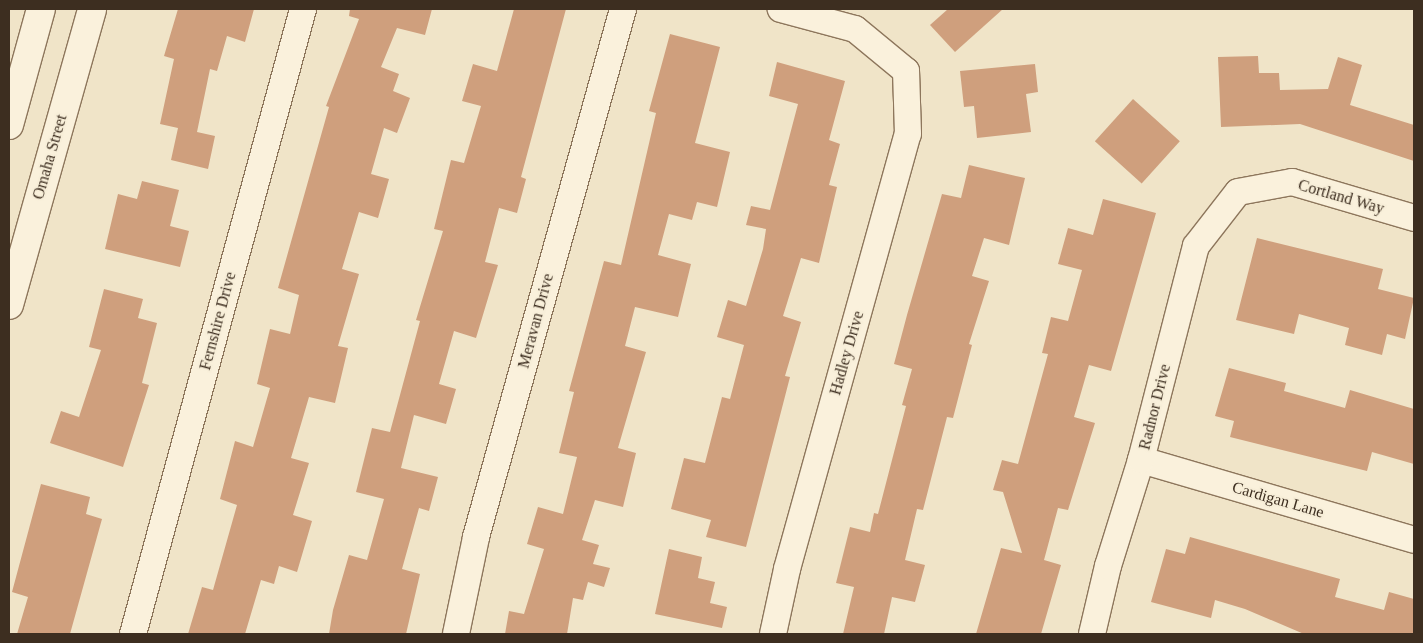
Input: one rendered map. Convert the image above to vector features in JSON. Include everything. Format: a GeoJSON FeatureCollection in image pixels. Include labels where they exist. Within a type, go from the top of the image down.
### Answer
{"type":"FeatureCollection","features":[{"type":"Feature","properties":{"kind":"main road"},"geometry":{"type":"LineString","coordinates":[[9,126],[41,9]]}},
{"type":"Feature","properties":{"kind":"main road","name":"Omaha Street"},"geometry":{"type":"LineString","coordinates":[[9,305],[92,9]]}},
{"type":"Feature","properties":{"kind":"street","name":"Fernshire Drive"},"geometry":{"type":"LineString","coordinates":[[133,634],[303,9]]}},
{"type":"Feature","properties":{"kind":"street","name":"Meravan Drive"},"geometry":{"type":"LineString","coordinates":[[456,634],[476,537],[623,9]]}},
{"type":"Feature","properties":{"kind":"street","name":"Hadley Drive"},"geometry":{"type":"LineString","coordinates":[[773,634],[787,569],[908,134],[906,71],[855,29],[781,9]]}},
{"type":"Feature","properties":{"kind":"street","name":"Cortland Way"},"geometry":{"type":"LineString","coordinates":[[1238,192],[1292,182],[1414,218]]}},
{"type":"Feature","properties":{"kind":"street","name":"Radnor Drive"},"geometry":{"type":"LineString","coordinates":[[1092,634],[1108,566],[1141,460],[1196,246],[1238,192]]}},
{"type":"Feature","properties":{"kind":"street","name":"Cardigan Lane"},"geometry":{"type":"LineString","coordinates":[[1141,460],[1414,540]]}},
{"type":"Feature","properties":{"kind":"building"},"geometry":{"type":"Polygon","coordinates":[[[178,9],[254,9],[245,42],[227,36],[217,71],[210,69],[197,132],[215,136],[208,169],[171,160],[178,128],[160,124],[174,59],[164,56],[178,9]]]}},
{"type":"Feature","properties":{"kind":"building"},"geometry":{"type":"Polygon","coordinates":[[[350,9],[432,9],[425,35],[397,28],[381,67],[399,74],[393,91],[410,98],[397,133],[384,128],[371,174],[389,179],[378,218],[359,212],[342,269],[359,274],[338,346],[348,348],[335,403],[309,397],[291,458],[309,463],[293,515],[312,521],[297,572],[279,566],[274,584],[261,580],[245,634],[188,634],[202,587],[213,590],[237,505],[220,499],[235,441],[253,447],[270,388],[257,384],[270,329],[290,334],[299,295],[278,288],[329,107],[326,106],[359,19],[349,16],[350,9]]]}},
{"type":"Feature","properties":{"kind":"building"},"geometry":{"type":"Polygon","coordinates":[[[514,9],[566,9],[521,177],[526,179],[517,213],[499,208],[485,262],[498,265],[476,338],[454,331],[439,384],[456,389],[446,424],[414,415],[401,468],[438,477],[429,511],[419,508],[402,569],[420,574],[406,634],[329,634],[333,610],[349,555],[367,560],[384,499],[356,492],[372,428],[390,432],[420,321],[416,320],[443,231],[434,229],[451,160],[464,163],[481,106],[462,101],[473,64],[497,71],[514,9]]]}},
{"type":"Feature","properties":{"kind":"building"},"geometry":{"type":"Polygon","coordinates":[[[948,9],[1003,9],[955,52],[930,25],[948,9]]]}},
{"type":"Feature","properties":{"kind":"building"},"geometry":{"type":"Polygon","coordinates":[[[670,34],[720,47],[695,143],[730,152],[717,207],[697,202],[692,220],[669,214],[658,255],[691,264],[678,317],[635,307],[625,346],[646,352],[618,448],[636,453],[623,507],[595,500],[582,540],[599,545],[593,564],[610,568],[604,587],[588,582],[583,600],[573,598],[567,634],[505,634],[509,611],[524,614],[544,549],[527,544],[538,507],[563,514],[577,457],[559,453],[574,392],[569,391],[604,261],[621,265],[656,113],[649,111],[670,34]]]}},
{"type":"Feature","properties":{"kind":"building"},"geometry":{"type":"Polygon","coordinates":[[[1258,56],[1259,73],[1279,73],[1280,90],[1328,89],[1338,57],[1362,65],[1350,105],[1414,125],[1414,161],[1300,124],[1221,127],[1218,57],[1258,56]]]}},
{"type":"Feature","properties":{"kind":"building"},"geometry":{"type":"Polygon","coordinates":[[[777,62],[845,81],[829,140],[840,144],[829,185],[837,187],[819,263],[801,258],[783,316],[801,322],[785,376],[790,377],[746,547],[706,537],[711,520],[671,509],[684,458],[705,463],[722,397],[730,399],[744,345],[717,337],[728,300],[746,306],[763,249],[766,229],[746,225],[751,206],[770,210],[798,104],[769,96],[777,62]]]}},
{"type":"Feature","properties":{"kind":"building"},"geometry":{"type":"Polygon","coordinates":[[[1035,64],[1038,92],[1026,94],[1031,132],[977,138],[974,106],[964,107],[960,71],[1035,64]]]}},
{"type":"Feature","properties":{"kind":"building"},"geometry":{"type":"Polygon","coordinates":[[[1133,99],[1180,141],[1142,184],[1095,141],[1133,99]]]}},
{"type":"Feature","properties":{"kind":"building"},"geometry":{"type":"Polygon","coordinates":[[[969,165],[1025,178],[1009,245],[984,238],[972,276],[989,281],[969,344],[972,345],[953,418],[947,417],[923,510],[917,509],[905,560],[925,565],[915,602],[892,597],[884,634],[843,634],[854,587],[836,583],[850,527],[870,532],[874,513],[878,514],[906,406],[902,405],[912,369],[894,364],[942,194],[961,198],[969,165]]]}},
{"type":"Feature","properties":{"kind":"building"},"geometry":{"type":"Polygon","coordinates":[[[142,181],[179,190],[170,226],[189,231],[180,267],[105,249],[118,194],[137,199],[142,181]]]}},
{"type":"Feature","properties":{"kind":"building"},"geometry":{"type":"Polygon","coordinates":[[[1103,199],[1156,213],[1111,371],[1089,365],[1074,417],[1095,423],[1068,510],[1058,508],[1044,560],[1061,565],[1041,634],[976,634],[1001,548],[1022,553],[1003,492],[993,490],[1002,460],[1018,464],[1048,354],[1042,353],[1051,317],[1068,321],[1082,270],[1058,264],[1068,228],[1093,235],[1103,199]]]}},
{"type":"Feature","properties":{"kind":"building"},"geometry":{"type":"Polygon","coordinates":[[[1257,238],[1383,269],[1378,289],[1414,298],[1405,339],[1387,334],[1382,355],[1345,345],[1349,328],[1299,314],[1294,334],[1236,320],[1257,238]]]}},
{"type":"Feature","properties":{"kind":"building"},"geometry":{"type":"Polygon","coordinates":[[[104,289],[143,299],[138,318],[157,323],[142,383],[149,385],[123,467],[50,443],[61,411],[79,417],[101,350],[89,347],[104,289]]]}},
{"type":"Feature","properties":{"kind":"building"},"geometry":{"type":"Polygon","coordinates":[[[1229,368],[1286,383],[1284,391],[1345,408],[1350,390],[1414,409],[1414,464],[1372,452],[1367,471],[1230,437],[1234,421],[1215,416],[1229,368]]]}},
{"type":"Feature","properties":{"kind":"building"},"geometry":{"type":"Polygon","coordinates":[[[41,484],[90,497],[86,514],[102,519],[70,634],[17,634],[28,597],[12,592],[41,484]]]}},
{"type":"Feature","properties":{"kind":"building"},"geometry":{"type":"Polygon","coordinates":[[[1190,537],[1340,579],[1335,597],[1384,610],[1389,592],[1414,599],[1414,634],[1304,634],[1245,609],[1215,600],[1211,618],[1151,602],[1166,549],[1185,554],[1190,537]]]}},
{"type":"Feature","properties":{"kind":"building"},"geometry":{"type":"Polygon","coordinates":[[[669,549],[702,557],[698,578],[715,582],[710,603],[727,607],[722,628],[655,614],[669,549]]]}}]}
